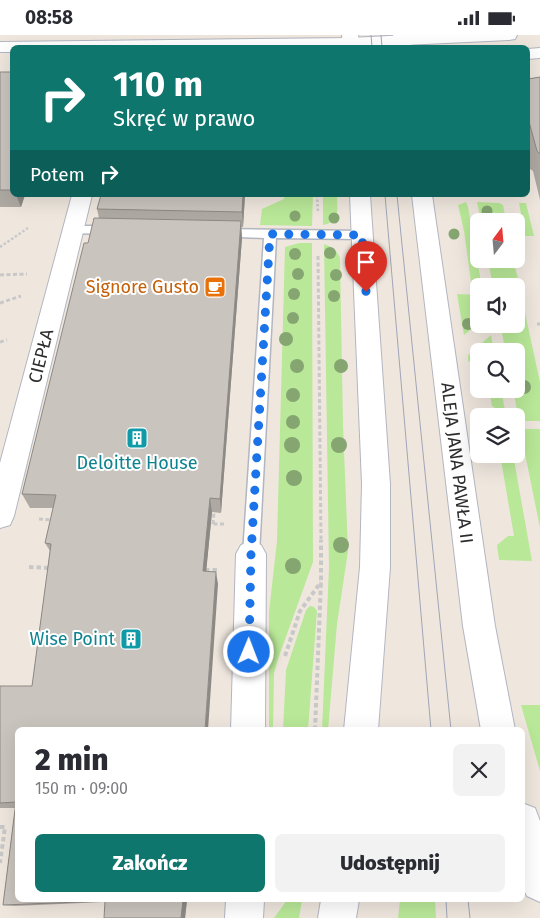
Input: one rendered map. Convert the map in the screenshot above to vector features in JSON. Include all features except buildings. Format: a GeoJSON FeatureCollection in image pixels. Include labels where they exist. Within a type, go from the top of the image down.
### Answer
{"type":"FeatureCollection","features":[{"type":"Feature","properties":{"kind":"street"},"geometry":{"type":"LineString","coordinates":[[87,45],[402,41],[509,35]]}},
{"type":"Feature","properties":{"kind":"street","name":"CIEPŁA"},"geometry":{"type":"LineString","coordinates":[[0,516],[81,197]]}},
{"type":"Feature","properties":{"kind":"street"},"geometry":{"type":"LineString","coordinates":[[360,197],[376,509],[372,603],[361,727]]}},
{"type":"Feature","properties":{"kind":"street","name":"ALEJA JANA PAWŁA II"},"geometry":{"type":"LineString","coordinates":[[422,197],[478,618],[497,727]]}},
{"type":"Feature","properties":{"kind":"street"},"geometry":{"type":"LineString","coordinates":[[248,727],[251,554]]}},
{"type":"Feature","properties":{"kind":"street"},"geometry":{"type":"LineString","coordinates":[[525,831],[540,883]]}},
{"type":"Feature","properties":{"kind":"street"},"geometry":{"type":"LineString","coordinates":[[244,918],[245,902]]}},
{"type":"Feature","properties":{"kind":"street"},"geometry":{"type":"LineString","coordinates":[[337,918],[340,902]]}},
{"type":"Feature","properties":{"kind":"lane"},"geometry":{"type":"LineString","coordinates":[[73,230],[123,231]]}},
{"type":"Feature","properties":{"kind":"lane"},"geometry":{"type":"LineString","coordinates":[[208,233],[362,235]]}},
{"type":"Feature","properties":{"kind":"lane"},"geometry":{"type":"LineString","coordinates":[[251,554],[270,234]]}},
{"type":"Feature","properties":{"kind":"path"},"geometry":{"type":"LineString","coordinates":[[315,727],[321,581],[318,197]]}},
{"type":"Feature","properties":{"kind":"path"},"geometry":{"type":"LineString","coordinates":[[0,247],[28,228]]}},
{"type":"Feature","properties":{"kind":"path"},"geometry":{"type":"LineString","coordinates":[[0,275],[27,274]]}},
{"type":"Feature","properties":{"kind":"path"},"geometry":{"type":"LineString","coordinates":[[0,303],[21,295]]}},
{"type":"Feature","properties":{"kind":"path"},"geometry":{"type":"LineString","coordinates":[[0,342],[7,341]]}},
{"type":"Feature","properties":{"kind":"path"},"geometry":{"type":"LineString","coordinates":[[213,524],[214,512]]}},
{"type":"Feature","properties":{"kind":"path"},"geometry":{"type":"LineString","coordinates":[[39,519],[58,520]]}},
{"type":"Feature","properties":{"kind":"path"},"geometry":{"type":"LineString","coordinates":[[204,524],[225,525]]}},
{"type":"Feature","properties":{"kind":"path"},"geometry":{"type":"LineString","coordinates":[[29,567],[58,568]]}},
{"type":"Feature","properties":{"kind":"path"},"geometry":{"type":"LineString","coordinates":[[202,570],[222,570]]}},
{"type":"Feature","properties":{"kind":"path"},"geometry":{"type":"LineString","coordinates":[[283,664],[300,611],[321,581]]}},
{"type":"Feature","properties":{"kind":"path"},"geometry":{"type":"LineString","coordinates":[[0,827],[5,827],[0,863]]}},
{"type":"Feature","properties":{"kind":"green space"},"geometry":{"type":"Polygon","coordinates":[[[284,197],[313,197],[312,226],[260,225],[262,209],[284,199],[284,197]]]}},
{"type":"Feature","properties":{"kind":"green space"},"geometry":{"type":"Polygon","coordinates":[[[323,197],[337,197],[337,215],[333,221],[323,225],[323,197]]]}},
{"type":"Feature","properties":{"kind":"green space"},"geometry":{"type":"Polygon","coordinates":[[[466,202],[468,207],[470,219],[470,268],[479,268],[480,278],[470,278],[464,231],[458,205],[466,202]]]}},
{"type":"Feature","properties":{"kind":"green space"},"geometry":{"type":"Polygon","coordinates":[[[477,202],[499,203],[503,205],[504,213],[479,213],[477,202]]]}},
{"type":"Feature","properties":{"kind":"green space"},"geometry":{"type":"Polygon","coordinates":[[[519,203],[526,203],[534,236],[525,236],[525,213],[521,213],[519,203]]]}},
{"type":"Feature","properties":{"kind":"green space"},"geometry":{"type":"Polygon","coordinates":[[[299,243],[312,243],[313,562],[274,673],[273,727],[269,727],[269,612],[277,541],[285,247],[299,243]]]}},
{"type":"Feature","properties":{"kind":"green space"},"geometry":{"type":"Polygon","coordinates":[[[324,244],[334,249],[340,258],[343,425],[348,551],[337,624],[328,727],[322,727],[329,567],[324,244]]]}},
{"type":"Feature","properties":{"kind":"green space"},"geometry":{"type":"Polygon","coordinates":[[[490,268],[515,268],[518,278],[491,278],[490,268]]]}},
{"type":"Feature","properties":{"kind":"green space"},"geometry":{"type":"Polygon","coordinates":[[[457,294],[470,295],[470,330],[464,335],[457,294]]]}},
{"type":"Feature","properties":{"kind":"green space"},"geometry":{"type":"Polygon","coordinates":[[[525,313],[540,382],[540,421],[525,421],[525,408],[517,408],[515,398],[525,398],[525,343],[504,343],[502,333],[525,333],[525,313]]]}},
{"type":"Feature","properties":{"kind":"green space"},"geometry":{"type":"Polygon","coordinates":[[[491,335],[492,343],[482,343],[491,335]]]}},
{"type":"Feature","properties":{"kind":"green space"},"geometry":{"type":"Polygon","coordinates":[[[491,398],[503,398],[505,408],[495,408],[492,406],[491,398]]]}},
{"type":"Feature","properties":{"kind":"green space"},"geometry":{"type":"Polygon","coordinates":[[[525,429],[540,429],[540,528],[525,454],[525,429]]]}},
{"type":"Feature","properties":{"kind":"green space"},"geometry":{"type":"Polygon","coordinates":[[[502,463],[515,463],[532,561],[499,560],[497,545],[508,536],[514,536],[502,463]]]}},
{"type":"Feature","properties":{"kind":"green space"},"geometry":{"type":"Polygon","coordinates":[[[310,606],[314,607],[317,611],[308,727],[283,727],[286,670],[306,610],[310,606]]]}},
{"type":"Feature","properties":{"kind":"green space"},"geometry":{"type":"Polygon","coordinates":[[[521,705],[540,705],[540,771],[521,705]]]}},
{"type":"Feature","properties":{"kind":"green space"},"geometry":{"type":"Polygon","coordinates":[[[286,902],[302,902],[299,918],[274,918],[286,902]]]}},
{"type":"Feature","properties":{"kind":"green space"},"geometry":{"type":"Polygon","coordinates":[[[400,902],[435,902],[436,918],[398,918],[400,902]]]}},
{"type":"Feature","properties":{"kind":"tram line"},"geometry":{"type":"LineString","coordinates":[[371,35],[372,45]]}},
{"type":"Feature","properties":{"kind":"tram line"},"geometry":{"type":"LineString","coordinates":[[381,35],[382,45]]}},
{"type":"Feature","properties":{"kind":"tram line"},"geometry":{"type":"LineString","coordinates":[[385,197],[431,727]]}},
{"type":"Feature","properties":{"kind":"tram line"},"geometry":{"type":"LineString","coordinates":[[397,197],[451,727]]}},
{"type":"Feature","properties":{"kind":"tram line"},"geometry":{"type":"LineString","coordinates":[[446,902],[447,918]]}},
{"type":"Feature","properties":{"kind":"tram line"},"geometry":{"type":"LineString","coordinates":[[468,902],[470,918]]}},
{"type":"Feature","properties":{"kind":"place","name":"Signore Gusto"},"geometry":{"type":"Point","coordinates":[215,287]}},
{"type":"Feature","properties":{"kind":"place","name":"Deloitte House"},"geometry":{"type":"Point","coordinates":[137,438]}},
{"type":"Feature","properties":{"kind":"place","name":"Wise Point"},"geometry":{"type":"Point","coordinates":[131,639]}},
{"type":"Feature","properties":{"kind":"route"},"geometry":{"type":"LineString","coordinates":[[249,652],[251,554],[270,234],[362,235],[366,292]]}}]}
